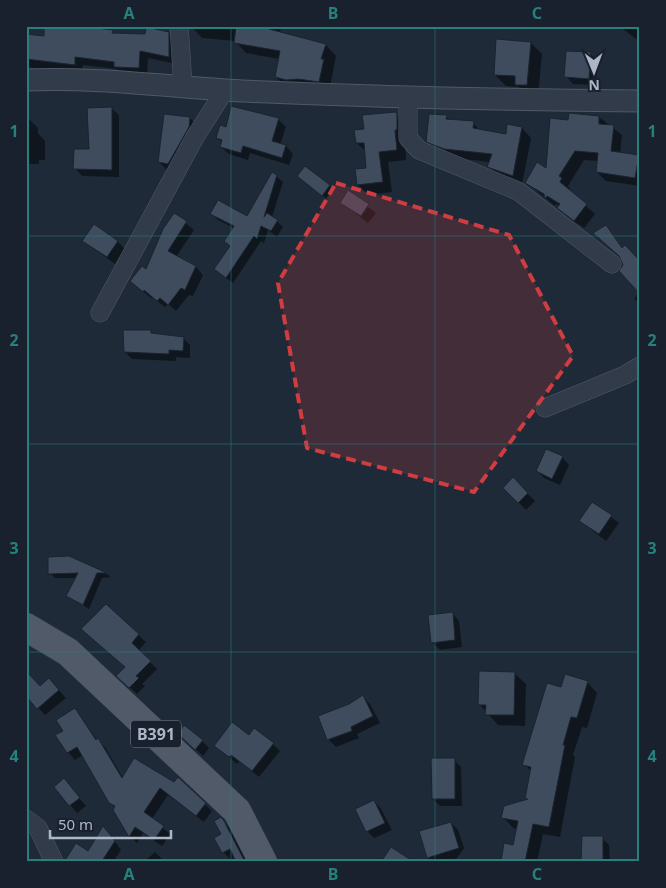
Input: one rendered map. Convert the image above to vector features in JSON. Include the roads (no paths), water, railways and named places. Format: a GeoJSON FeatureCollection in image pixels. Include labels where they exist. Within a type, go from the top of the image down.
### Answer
{"type":"FeatureCollection","features":[{"type":"Feature","properties":{"kind":"main road","name":"B391"},"geometry":{"type":"LineString","coordinates":[[26,627],[68,652],[237,811],[263,862]]}},
{"type":"Feature","properties":{"kind":"street"},"geometry":{"type":"LineString","coordinates":[[179,26],[183,86]]}},
{"type":"Feature","properties":{"kind":"street"},"geometry":{"type":"LineString","coordinates":[[26,80],[71,78],[225,90],[408,98],[640,102]]}},
{"type":"Feature","properties":{"kind":"street"},"geometry":{"type":"LineString","coordinates":[[100,313],[195,137],[225,90]]}},
{"type":"Feature","properties":{"kind":"street"},"geometry":{"type":"LineString","coordinates":[[408,98],[408,138],[419,150],[518,192],[612,264]]}},
{"type":"Feature","properties":{"kind":"street"},"geometry":{"type":"LineString","coordinates":[[545,408],[625,375],[640,366]]}},
{"type":"Feature","properties":{"kind":"street"},"geometry":{"type":"LineString","coordinates":[[26,818],[38,828],[54,862]]}}]}
